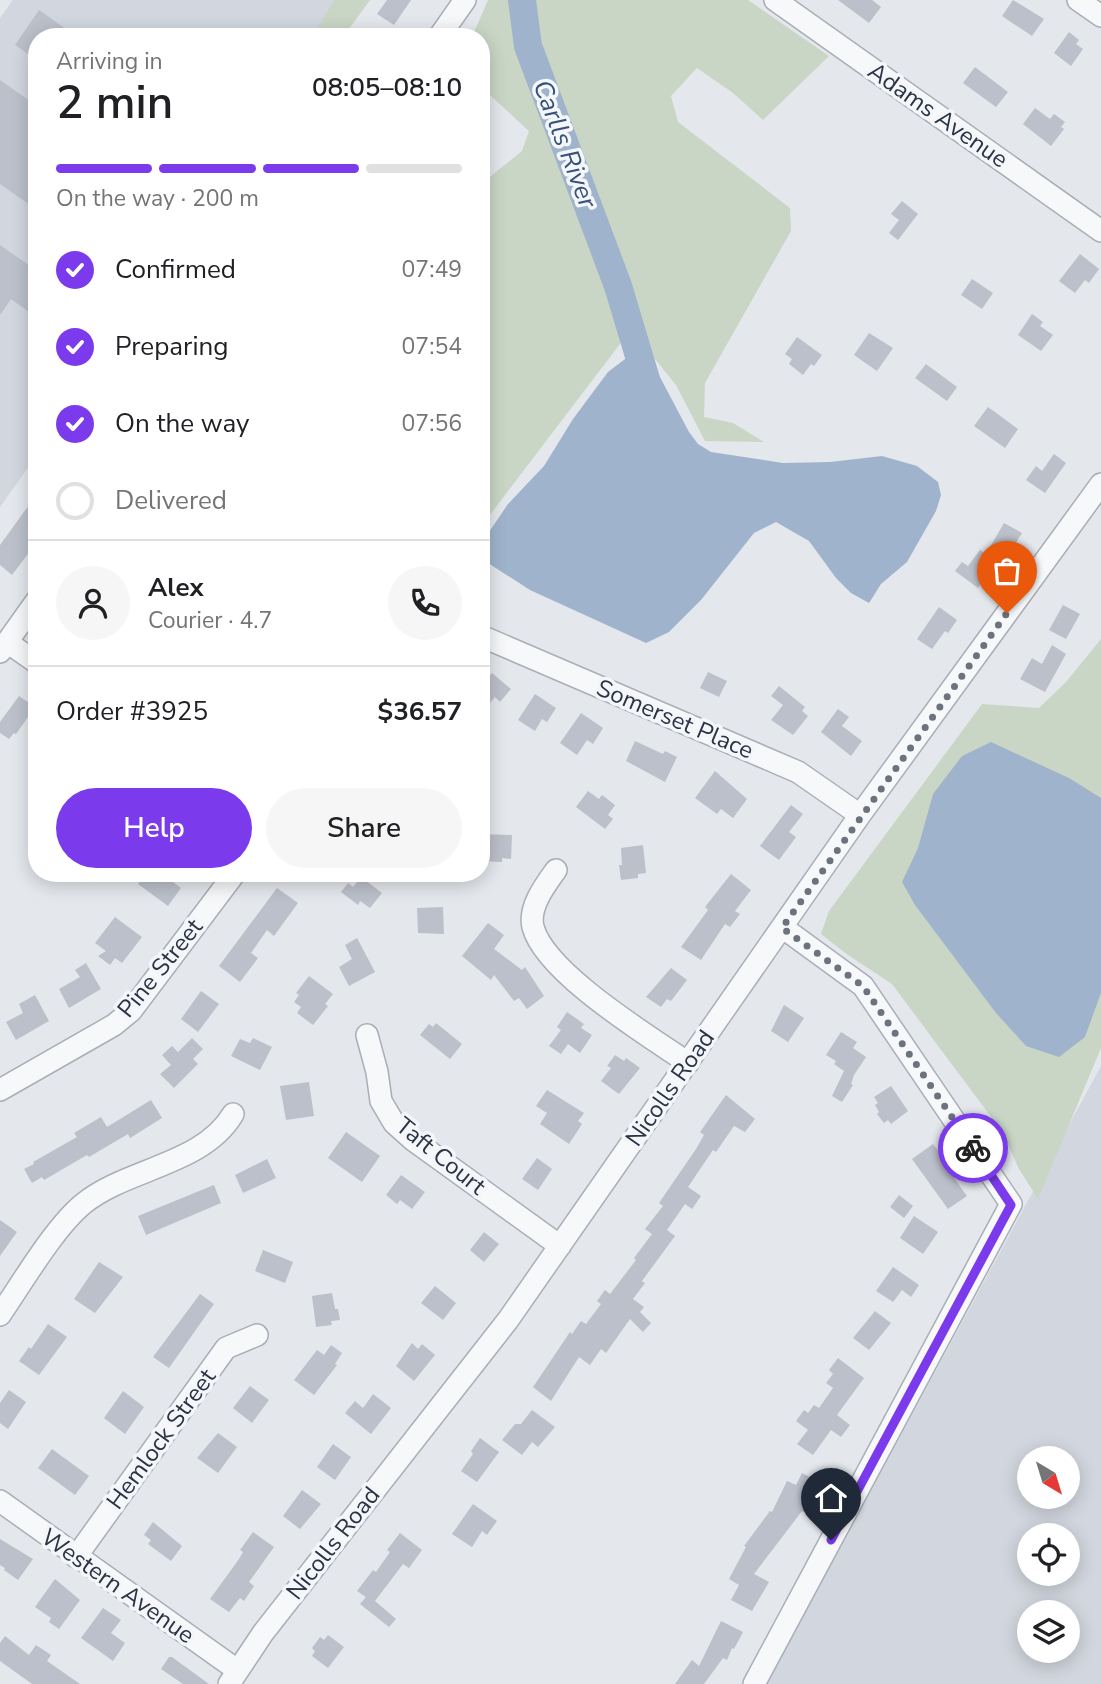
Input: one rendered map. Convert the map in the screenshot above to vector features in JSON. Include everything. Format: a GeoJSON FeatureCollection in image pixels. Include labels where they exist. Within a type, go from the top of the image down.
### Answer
{"type":"FeatureCollection","features":[{"type":"Feature","properties":{"kind":"street"},"geometry":{"type":"LineString","coordinates":[[445,28],[465,0]]}},
{"type":"Feature","properties":{"kind":"street","name":"Adams Avenue"},"geometry":{"type":"LineString","coordinates":[[775,0],[1101,231]]}},
{"type":"Feature","properties":{"kind":"street"},"geometry":{"type":"LineString","coordinates":[[1078,0],[1101,16]]}},
{"type":"Feature","properties":{"kind":"street","name":"Nicolls Road"},"geometry":{"type":"LineString","coordinates":[[233,1677],[271,1622],[509,1320],[860,815],[1101,484]]}},
{"type":"Feature","properties":{"kind":"street"},"geometry":{"type":"LineString","coordinates":[[28,613],[4,647],[28,659]]}},
{"type":"Feature","properties":{"kind":"street","name":"Somerset Place"},"geometry":{"type":"LineString","coordinates":[[490,640],[798,772],[860,815]]}},
{"type":"Feature","properties":{"kind":"street"},"geometry":{"type":"LineString","coordinates":[[556,870],[537,896],[532,926],[546,951],[581,988],[688,1063]]}},
{"type":"Feature","properties":{"kind":"street","name":"Pine Street"},"geometry":{"type":"LineString","coordinates":[[0,1090],[114,1025],[131,1011],[223,882]]}},
{"type":"Feature","properties":{"kind":"street"},"geometry":{"type":"LineString","coordinates":[[754,1684],[1011,1205],[863,986],[782,928]]}},
{"type":"Feature","properties":{"kind":"street","name":"Taft Court"},"geometry":{"type":"LineString","coordinates":[[367,1035],[377,1072],[381,1101],[394,1123],[413,1140],[559,1246]]}},
{"type":"Feature","properties":{"kind":"street"},"geometry":{"type":"LineString","coordinates":[[0,1315],[63,1225],[83,1204],[103,1190],[202,1146],[222,1130],[233,1114]]}},
{"type":"Feature","properties":{"kind":"street","name":"Hemlock Street"},"geometry":{"type":"LineString","coordinates":[[76,1557],[226,1348],[257,1335]]}},
{"type":"Feature","properties":{"kind":"street","name":"Western Avenue"},"geometry":{"type":"LineString","coordinates":[[0,1501],[233,1677]]}},
{"type":"Feature","properties":{"kind":"shaded area"},"geometry":{"type":"Polygon","coordinates":[[[13,0],[358,0],[338,28],[28,28],[28,468],[0,507],[0,18],[13,0]]]}},
{"type":"Feature","properties":{"kind":"shaded area"},"geometry":{"type":"Polygon","coordinates":[[[1101,1066],[1101,1684],[766,1684],[1101,1066]]]}},
{"type":"Feature","properties":{"kind":"green space"},"geometry":{"type":"Polygon","coordinates":[[[334,0],[370,0],[350,28],[317,28],[334,0]]]}},
{"type":"Feature","properties":{"kind":"green space"},"geometry":{"type":"Polygon","coordinates":[[[488,0],[748,0],[829,56],[763,120],[733,93],[697,68],[671,96],[678,122],[790,208],[791,231],[705,383],[704,417],[733,423],[764,442],[705,441],[676,385],[642,343],[638,329],[623,340],[490,515],[490,177],[522,151],[529,131],[490,95],[490,28],[476,28],[488,0]]]}},
{"type":"Feature","properties":{"kind":"green space"},"geometry":{"type":"Polygon","coordinates":[[[1101,639],[1101,1048],[1038,1199],[1019,1169],[1003,1133],[892,984],[821,934],[829,911],[982,704],[1039,708],[1066,682],[1101,639]]]}},
{"type":"Feature","properties":{"kind":"water"},"geometry":{"type":"Polygon","coordinates":[[[637,350],[652,362],[689,432],[698,444],[711,452],[783,463],[830,462],[882,456],[917,466],[938,482],[941,495],[936,511],[907,562],[881,584],[869,603],[851,593],[836,578],[809,541],[776,522],[754,533],[701,600],[669,632],[646,643],[530,590],[490,564],[490,531],[508,504],[544,466],[573,419],[608,372],[637,350]]]}},
{"type":"Feature","properties":{"kind":"water"},"geometry":{"type":"Polygon","coordinates":[[[991,742],[1069,778],[1101,798],[1101,993],[1085,1037],[1059,1057],[1026,1046],[996,1013],[915,905],[902,882],[918,848],[933,794],[962,756],[991,742]]]}},
{"type":"Feature","properties":{"kind":"building"},"geometry":{"type":"Polygon","coordinates":[[[387,0],[411,0],[394,25],[377,14],[387,0]]]}},
{"type":"Feature","properties":{"kind":"building"},"geometry":{"type":"Polygon","coordinates":[[[838,0],[872,0],[881,7],[869,23],[838,0]]]}},
{"type":"Feature","properties":{"kind":"building"},"geometry":{"type":"Polygon","coordinates":[[[1013,0],[1044,19],[1032,36],[1002,16],[1013,0]]]}},
{"type":"Feature","properties":{"kind":"building"},"geometry":{"type":"Polygon","coordinates":[[[39,10],[64,28],[28,28],[28,54],[15,45],[39,10]]]}},
{"type":"Feature","properties":{"kind":"building"},"geometry":{"type":"Polygon","coordinates":[[[1069,32],[1079,40],[1076,44],[1083,49],[1071,66],[1054,53],[1069,32]]]}},
{"type":"Feature","properties":{"kind":"building"},"geometry":{"type":"Polygon","coordinates":[[[975,67],[1008,92],[996,107],[963,83],[975,67]]]}},
{"type":"Feature","properties":{"kind":"building"},"geometry":{"type":"Polygon","coordinates":[[[0,80],[28,100],[28,204],[0,184],[0,80]]]}},
{"type":"Feature","properties":{"kind":"building"},"geometry":{"type":"Polygon","coordinates":[[[1035,108],[1050,119],[1054,114],[1065,122],[1061,127],[1064,129],[1051,146],[1023,124],[1035,108]]]}},
{"type":"Feature","properties":{"kind":"building"},"geometry":{"type":"Polygon","coordinates":[[[902,201],[918,214],[898,240],[889,233],[899,220],[891,214],[902,201]]]}},
{"type":"Feature","properties":{"kind":"building"},"geometry":{"type":"Polygon","coordinates":[[[0,245],[28,265],[28,311],[11,299],[0,315],[0,245]]]}},
{"type":"Feature","properties":{"kind":"building"},"geometry":{"type":"Polygon","coordinates":[[[1080,254],[1099,269],[1089,283],[1085,280],[1075,293],[1059,281],[1080,254]]]}},
{"type":"Feature","properties":{"kind":"building"},"geometry":{"type":"Polygon","coordinates":[[[972,279],[993,293],[982,309],[961,295],[972,279]]]}},
{"type":"Feature","properties":{"kind":"building"},"geometry":{"type":"Polygon","coordinates":[[[1032,314],[1043,322],[1040,326],[1053,335],[1041,351],[1018,335],[1032,314]]]}},
{"type":"Feature","properties":{"kind":"building"},"geometry":{"type":"Polygon","coordinates":[[[869,333],[893,348],[877,371],[854,355],[869,333]]]}},
{"type":"Feature","properties":{"kind":"building"},"geometry":{"type":"Polygon","coordinates":[[[797,337],[822,355],[803,375],[789,364],[792,359],[785,354],[797,337]]]}},
{"type":"Feature","properties":{"kind":"building"},"geometry":{"type":"Polygon","coordinates":[[[926,364],[957,387],[947,401],[915,378],[926,364]]]}},
{"type":"Feature","properties":{"kind":"building"},"geometry":{"type":"Polygon","coordinates":[[[988,407],[1018,429],[1005,448],[974,426],[988,407]]]}},
{"type":"Feature","properties":{"kind":"building"},"geometry":{"type":"Polygon","coordinates":[[[1054,454],[1066,463],[1045,493],[1026,480],[1036,466],[1042,471],[1054,454]]]}},
{"type":"Feature","properties":{"kind":"building"},"geometry":{"type":"Polygon","coordinates":[[[28,506],[28,554],[12,575],[0,565],[0,545],[28,506]]]}},
{"type":"Feature","properties":{"kind":"building"},"geometry":{"type":"Polygon","coordinates":[[[1004,523],[1022,533],[1012,549],[1009,546],[978,588],[955,571],[962,562],[968,566],[980,550],[986,554],[1004,523]]]}},
{"type":"Feature","properties":{"kind":"building"},"geometry":{"type":"Polygon","coordinates":[[[1063,605],[1080,614],[1066,639],[1049,630],[1063,605]]]}},
{"type":"Feature","properties":{"kind":"building"},"geometry":{"type":"Polygon","coordinates":[[[939,607],[957,620],[932,649],[917,639],[939,607]]]}},
{"type":"Feature","properties":{"kind":"building"},"geometry":{"type":"Polygon","coordinates":[[[1052,645],[1066,654],[1045,692],[1020,679],[1032,658],[1042,664],[1052,645]]]}},
{"type":"Feature","properties":{"kind":"building"},"geometry":{"type":"Polygon","coordinates":[[[708,672],[727,681],[719,697],[700,688],[708,672]]]}},
{"type":"Feature","properties":{"kind":"building"},"geometry":{"type":"Polygon","coordinates":[[[492,673],[511,689],[500,702],[495,697],[490,703],[492,673]]]}},
{"type":"Feature","properties":{"kind":"building"},"geometry":{"type":"Polygon","coordinates":[[[779,686],[805,707],[802,711],[808,716],[793,735],[771,720],[783,705],[771,696],[779,686]]]}},
{"type":"Feature","properties":{"kind":"building"},"geometry":{"type":"Polygon","coordinates":[[[535,694],[556,708],[547,722],[542,719],[535,731],[518,720],[535,694]]]}},
{"type":"Feature","properties":{"kind":"building"},"geometry":{"type":"Polygon","coordinates":[[[19,696],[28,702],[28,717],[9,739],[0,733],[0,722],[19,696]]]}},
{"type":"Feature","properties":{"kind":"building"},"geometry":{"type":"Polygon","coordinates":[[[838,709],[849,717],[842,726],[862,741],[851,756],[821,732],[838,709]]]}},
{"type":"Feature","properties":{"kind":"building"},"geometry":{"type":"Polygon","coordinates":[[[581,713],[603,728],[593,744],[587,740],[577,755],[560,743],[581,713]]]}},
{"type":"Feature","properties":{"kind":"building"},"geometry":{"type":"Polygon","coordinates":[[[635,741],[663,754],[665,751],[677,757],[665,782],[626,761],[635,741]]]}},
{"type":"Feature","properties":{"kind":"building"},"geometry":{"type":"Polygon","coordinates":[[[715,771],[747,799],[733,818],[721,809],[717,814],[695,798],[715,771]]]}},
{"type":"Feature","properties":{"kind":"building"},"geometry":{"type":"Polygon","coordinates":[[[588,791],[599,799],[602,795],[615,805],[608,815],[613,819],[605,829],[576,807],[588,791]]]}},
{"type":"Feature","properties":{"kind":"building"},"geometry":{"type":"Polygon","coordinates":[[[791,805],[803,814],[789,832],[796,837],[779,860],[760,846],[791,805]]]}},
{"type":"Feature","properties":{"kind":"building"},"geometry":{"type":"Polygon","coordinates":[[[490,834],[512,835],[511,859],[502,858],[502,862],[490,861],[490,834]]]}},
{"type":"Feature","properties":{"kind":"building"},"geometry":{"type":"Polygon","coordinates":[[[643,845],[646,873],[638,874],[638,878],[621,880],[621,848],[643,845]]]}},
{"type":"Feature","properties":{"kind":"building"},"geometry":{"type":"Polygon","coordinates":[[[731,874],[751,890],[735,911],[740,914],[730,927],[725,924],[701,960],[681,947],[708,910],[705,907],[731,874]]]}},
{"type":"Feature","properties":{"kind":"building"},"geometry":{"type":"Polygon","coordinates":[[[173,882],[181,888],[168,906],[138,884],[173,882]]]}},
{"type":"Feature","properties":{"kind":"building"},"geometry":{"type":"Polygon","coordinates":[[[357,882],[368,882],[382,893],[370,908],[360,901],[358,905],[341,892],[348,883],[353,887],[357,882]]]}},
{"type":"Feature","properties":{"kind":"building"},"geometry":{"type":"Polygon","coordinates":[[[277,888],[298,903],[274,936],[267,930],[251,953],[258,958],[240,982],[219,966],[277,888]]]}},
{"type":"Feature","properties":{"kind":"building"},"geometry":{"type":"Polygon","coordinates":[[[443,907],[444,934],[418,933],[417,908],[443,907]]]}},
{"type":"Feature","properties":{"kind":"building"},"geometry":{"type":"Polygon","coordinates":[[[115,917],[142,937],[122,963],[115,958],[110,965],[98,956],[106,951],[95,943],[115,917]]]}},
{"type":"Feature","properties":{"kind":"building"},"geometry":{"type":"Polygon","coordinates":[[[488,923],[504,935],[494,949],[522,970],[525,967],[544,996],[527,1009],[519,998],[514,1001],[494,975],[491,980],[462,956],[488,923]]]}},
{"type":"Feature","properties":{"kind":"building"},"geometry":{"type":"Polygon","coordinates":[[[357,938],[375,972],[349,986],[339,967],[352,959],[345,945],[357,938]]]}},
{"type":"Feature","properties":{"kind":"building"},"geometry":{"type":"Polygon","coordinates":[[[86,963],[101,989],[69,1008],[59,989],[80,977],[75,970],[86,963]]]}},
{"type":"Feature","properties":{"kind":"building"},"geometry":{"type":"Polygon","coordinates":[[[671,968],[687,980],[671,1001],[667,999],[661,1007],[646,997],[671,968]]]}},
{"type":"Feature","properties":{"kind":"building"},"geometry":{"type":"Polygon","coordinates":[[[309,976],[333,994],[325,1004],[328,1006],[313,1025],[297,1013],[301,1007],[294,1002],[299,995],[296,993],[309,976]]]}},
{"type":"Feature","properties":{"kind":"building"},"geometry":{"type":"Polygon","coordinates":[[[201,991],[219,1004],[198,1032],[181,1019],[201,991]]]}},
{"type":"Feature","properties":{"kind":"building"},"geometry":{"type":"Polygon","coordinates":[[[35,995],[49,1021],[16,1040],[6,1022],[23,1013],[19,1004],[35,995]]]}},
{"type":"Feature","properties":{"kind":"building"},"geometry":{"type":"Polygon","coordinates":[[[784,1005],[804,1018],[788,1042],[771,1031],[784,1005]]]}},
{"type":"Feature","properties":{"kind":"building"},"geometry":{"type":"Polygon","coordinates":[[[567,1012],[584,1024],[581,1028],[592,1035],[580,1053],[568,1044],[561,1054],[549,1046],[561,1030],[557,1027],[567,1012]]]}},
{"type":"Feature","properties":{"kind":"building"},"geometry":{"type":"Polygon","coordinates":[[[436,1023],[462,1044],[450,1059],[420,1035],[429,1024],[433,1027],[436,1023]]]}},
{"type":"Feature","properties":{"kind":"building"},"geometry":{"type":"Polygon","coordinates":[[[841,1032],[857,1042],[853,1048],[866,1057],[854,1075],[853,1085],[842,1102],[832,1096],[844,1071],[834,1064],[836,1061],[826,1055],[841,1032]]]}},
{"type":"Feature","properties":{"kind":"building"},"geometry":{"type":"Polygon","coordinates":[[[192,1038],[203,1049],[193,1059],[198,1064],[174,1088],[160,1074],[171,1065],[162,1055],[172,1046],[178,1052],[192,1038]]]}},
{"type":"Feature","properties":{"kind":"building"},"geometry":{"type":"Polygon","coordinates":[[[253,1038],[272,1047],[260,1070],[231,1056],[240,1039],[250,1043],[253,1038]]]}},
{"type":"Feature","properties":{"kind":"building"},"geometry":{"type":"Polygon","coordinates":[[[615,1055],[624,1061],[626,1058],[640,1068],[619,1094],[601,1081],[611,1068],[607,1066],[615,1055]]]}},
{"type":"Feature","properties":{"kind":"building"},"geometry":{"type":"Polygon","coordinates":[[[309,1082],[314,1116],[286,1120],[280,1086],[309,1082]]]}},
{"type":"Feature","properties":{"kind":"building"},"geometry":{"type":"Polygon","coordinates":[[[891,1086],[908,1111],[891,1124],[888,1120],[884,1123],[877,1114],[879,1112],[875,1105],[878,1103],[874,1097],[891,1086]]]}},
{"type":"Feature","properties":{"kind":"building"},"geometry":{"type":"Polygon","coordinates":[[[547,1090],[584,1113],[578,1121],[582,1124],[569,1144],[540,1124],[547,1113],[536,1106],[547,1090]]]}},
{"type":"Feature","properties":{"kind":"building"},"geometry":{"type":"Polygon","coordinates":[[[726,1095],[755,1119],[745,1132],[734,1126],[716,1152],[713,1150],[688,1187],[701,1196],[692,1209],[685,1204],[667,1230],[675,1236],[642,1281],[645,1283],[633,1299],[644,1307],[640,1312],[651,1323],[643,1332],[630,1319],[606,1353],[601,1349],[590,1365],[579,1357],[551,1401],[533,1387],[570,1332],[572,1334],[581,1321],[586,1324],[601,1304],[597,1301],[605,1290],[610,1294],[636,1260],[634,1258],[652,1234],[645,1229],[663,1206],[659,1203],[696,1149],[704,1135],[700,1132],[726,1095]]]}},
{"type":"Feature","properties":{"kind":"building"},"geometry":{"type":"Polygon","coordinates":[[[151,1100],[162,1118],[130,1138],[128,1134],[44,1180],[42,1177],[32,1183],[24,1169],[77,1137],[74,1133],[101,1117],[107,1127],[151,1100]]]}},
{"type":"Feature","properties":{"kind":"building"},"geometry":{"type":"Polygon","coordinates":[[[346,1132],[380,1156],[362,1182],[328,1158],[346,1132]]]}},
{"type":"Feature","properties":{"kind":"building"},"geometry":{"type":"Polygon","coordinates":[[[933,1144],[967,1196],[948,1209],[912,1159],[933,1144]]]}},
{"type":"Feature","properties":{"kind":"building"},"geometry":{"type":"Polygon","coordinates":[[[537,1158],[552,1169],[538,1190],[522,1179],[537,1158]]]}},
{"type":"Feature","properties":{"kind":"building"},"geometry":{"type":"Polygon","coordinates":[[[267,1159],[276,1178],[243,1193],[235,1175],[267,1159]]]}},
{"type":"Feature","properties":{"kind":"building"},"geometry":{"type":"Polygon","coordinates":[[[401,1175],[425,1192],[412,1209],[400,1200],[397,1204],[386,1195],[401,1175]]]}},
{"type":"Feature","properties":{"kind":"building"},"geometry":{"type":"Polygon","coordinates":[[[214,1185],[221,1203],[146,1235],[138,1216],[214,1185]]]}},
{"type":"Feature","properties":{"kind":"building"},"geometry":{"type":"Polygon","coordinates":[[[899,1195],[913,1206],[904,1218],[890,1207],[899,1195]]]}},
{"type":"Feature","properties":{"kind":"building"},"geometry":{"type":"Polygon","coordinates":[[[914,1216],[938,1232],[923,1254],[900,1238],[914,1216]]]}},
{"type":"Feature","properties":{"kind":"building"},"geometry":{"type":"Polygon","coordinates":[[[0,1220],[17,1232],[0,1256],[0,1220]]]}},
{"type":"Feature","properties":{"kind":"building"},"geometry":{"type":"Polygon","coordinates":[[[484,1232],[499,1244],[484,1262],[470,1250],[484,1232]]]}},
{"type":"Feature","properties":{"kind":"building"},"geometry":{"type":"Polygon","coordinates":[[[263,1250],[293,1262],[285,1283],[255,1271],[263,1250]]]}},
{"type":"Feature","properties":{"kind":"building"},"geometry":{"type":"Polygon","coordinates":[[[99,1262],[123,1277],[95,1313],[74,1299],[99,1262]]]}},
{"type":"Feature","properties":{"kind":"building"},"geometry":{"type":"Polygon","coordinates":[[[893,1267],[919,1285],[911,1297],[902,1290],[893,1302],[876,1291],[893,1267]]]}},
{"type":"Feature","properties":{"kind":"building"},"geometry":{"type":"Polygon","coordinates":[[[435,1286],[456,1303],[443,1320],[421,1303],[435,1286]]]}},
{"type":"Feature","properties":{"kind":"building"},"geometry":{"type":"Polygon","coordinates":[[[332,1293],[340,1320],[331,1321],[332,1325],[316,1327],[312,1296],[332,1293]]]}},
{"type":"Feature","properties":{"kind":"building"},"geometry":{"type":"Polygon","coordinates":[[[200,1294],[214,1304],[169,1368],[153,1357],[200,1294]]]}},
{"type":"Feature","properties":{"kind":"building"},"geometry":{"type":"Polygon","coordinates":[[[875,1311],[891,1323],[869,1350],[853,1338],[875,1311]]]}},
{"type":"Feature","properties":{"kind":"building"},"geometry":{"type":"Polygon","coordinates":[[[48,1324],[67,1337],[39,1375],[19,1361],[48,1324]]]}},
{"type":"Feature","properties":{"kind":"building"},"geometry":{"type":"Polygon","coordinates":[[[412,1343],[418,1349],[422,1344],[435,1355],[414,1381],[396,1366],[412,1343]]]}},
{"type":"Feature","properties":{"kind":"building"},"geometry":{"type":"Polygon","coordinates":[[[331,1345],[342,1353],[335,1364],[337,1365],[314,1395],[294,1380],[317,1350],[324,1355],[331,1345]]]}},
{"type":"Feature","properties":{"kind":"building"},"geometry":{"type":"Polygon","coordinates":[[[838,1358],[864,1378],[837,1415],[850,1425],[841,1437],[831,1430],[813,1455],[797,1444],[808,1430],[796,1421],[804,1410],[808,1413],[814,1405],[819,1408],[833,1388],[826,1383],[833,1374],[829,1370],[838,1358]]]}},
{"type":"Feature","properties":{"kind":"building"},"geometry":{"type":"Polygon","coordinates":[[[250,1386],[269,1400],[252,1423],[233,1408],[250,1386]]]}},
{"type":"Feature","properties":{"kind":"building"},"geometry":{"type":"Polygon","coordinates":[[[9,1390],[26,1402],[8,1429],[0,1423],[0,1403],[9,1390]]]}},
{"type":"Feature","properties":{"kind":"building"},"geometry":{"type":"Polygon","coordinates":[[[123,1391],[144,1407],[125,1434],[104,1418],[123,1391]]]}},
{"type":"Feature","properties":{"kind":"building"},"geometry":{"type":"Polygon","coordinates":[[[373,1394],[391,1408],[371,1434],[345,1413],[355,1401],[363,1408],[373,1394]]]}},
{"type":"Feature","properties":{"kind":"building"},"geometry":{"type":"Polygon","coordinates":[[[532,1410],[555,1427],[538,1447],[532,1442],[522,1455],[502,1440],[515,1424],[521,1424],[532,1410]]]}},
{"type":"Feature","properties":{"kind":"building"},"geometry":{"type":"Polygon","coordinates":[[[218,1433],[237,1447],[218,1473],[197,1458],[218,1433]]]}},
{"type":"Feature","properties":{"kind":"building"},"geometry":{"type":"Polygon","coordinates":[[[480,1438],[499,1452],[477,1482],[461,1471],[480,1438]]]}},
{"type":"Feature","properties":{"kind":"building"},"geometry":{"type":"Polygon","coordinates":[[[333,1444],[351,1457],[335,1480],[317,1467],[333,1444]]]}},
{"type":"Feature","properties":{"kind":"building"},"geometry":{"type":"Polygon","coordinates":[[[52,1449],[89,1476],[75,1495],[38,1468],[52,1449]]]}},
{"type":"Feature","properties":{"kind":"building"},"geometry":{"type":"Polygon","coordinates":[[[802,1473],[821,1483],[806,1513],[802,1511],[754,1574],[769,1582],[752,1611],[731,1600],[739,1585],[729,1579],[746,1547],[744,1546],[770,1511],[772,1512],[787,1481],[796,1485],[802,1473]]]}},
{"type":"Feature","properties":{"kind":"building"},"geometry":{"type":"Polygon","coordinates":[[[302,1490],[321,1504],[300,1529],[283,1516],[302,1490]]]}},
{"type":"Feature","properties":{"kind":"building"},"geometry":{"type":"Polygon","coordinates":[[[473,1504],[497,1521],[487,1535],[482,1531],[472,1547],[452,1534],[473,1504]]]}},
{"type":"Feature","properties":{"kind":"building"},"geometry":{"type":"Polygon","coordinates":[[[153,1522],[182,1546],[171,1561],[148,1544],[151,1540],[144,1535],[153,1522]]]}},
{"type":"Feature","properties":{"kind":"building"},"geometry":{"type":"Polygon","coordinates":[[[253,1532],[274,1547],[249,1582],[254,1586],[244,1601],[240,1598],[229,1612],[210,1599],[239,1559],[243,1552],[240,1550],[253,1532]]]}},
{"type":"Feature","properties":{"kind":"building"},"geometry":{"type":"Polygon","coordinates":[[[400,1533],[422,1550],[409,1568],[403,1564],[375,1601],[396,1619],[389,1627],[360,1604],[366,1597],[357,1591],[373,1570],[376,1572],[390,1552],[387,1550],[400,1533]]]}},
{"type":"Feature","properties":{"kind":"building"},"geometry":{"type":"Polygon","coordinates":[[[0,1539],[33,1559],[18,1580],[0,1565],[0,1539]]]}},
{"type":"Feature","properties":{"kind":"building"},"geometry":{"type":"Polygon","coordinates":[[[55,1579],[80,1600],[59,1629],[49,1622],[51,1618],[35,1607],[55,1579]]]}},
{"type":"Feature","properties":{"kind":"building"},"geometry":{"type":"Polygon","coordinates":[[[103,1608],[121,1620],[111,1633],[125,1643],[113,1661],[81,1638],[103,1608]]]}},
{"type":"Feature","properties":{"kind":"building"},"geometry":{"type":"Polygon","coordinates":[[[721,1621],[743,1632],[727,1660],[723,1658],[704,1684],[675,1684],[692,1660],[699,1666],[721,1621]]]}},
{"type":"Feature","properties":{"kind":"building"},"geometry":{"type":"Polygon","coordinates":[[[328,1635],[344,1647],[328,1668],[312,1656],[315,1651],[312,1648],[320,1637],[324,1640],[328,1635]]]}},
{"type":"Feature","properties":{"kind":"building"},"geometry":{"type":"Polygon","coordinates":[[[5,1636],[29,1655],[36,1645],[51,1655],[47,1661],[80,1684],[32,1684],[0,1661],[0,1643],[5,1636]]]}},
{"type":"Feature","properties":{"kind":"building"},"geometry":{"type":"Polygon","coordinates":[[[169,1657],[209,1684],[183,1684],[161,1669],[169,1657]]]}},
{"type":"Feature","properties":{"kind":"waterway","name":"Carlls River"},"geometry":{"type":"LineString","coordinates":[[522,0],[528,46],[618,286],[648,386]]}},
{"type":"Feature","properties":{"kind":"way so far"},"geometry":{"type":"LineString","coordinates":[[973,1148],[863,986],[782,928],[860,815],[1007,613]]}},
{"type":"Feature","properties":{"kind":"route"},"geometry":{"type":"LineString","coordinates":[[831,1540],[1011,1205],[973,1148]]}}]}
